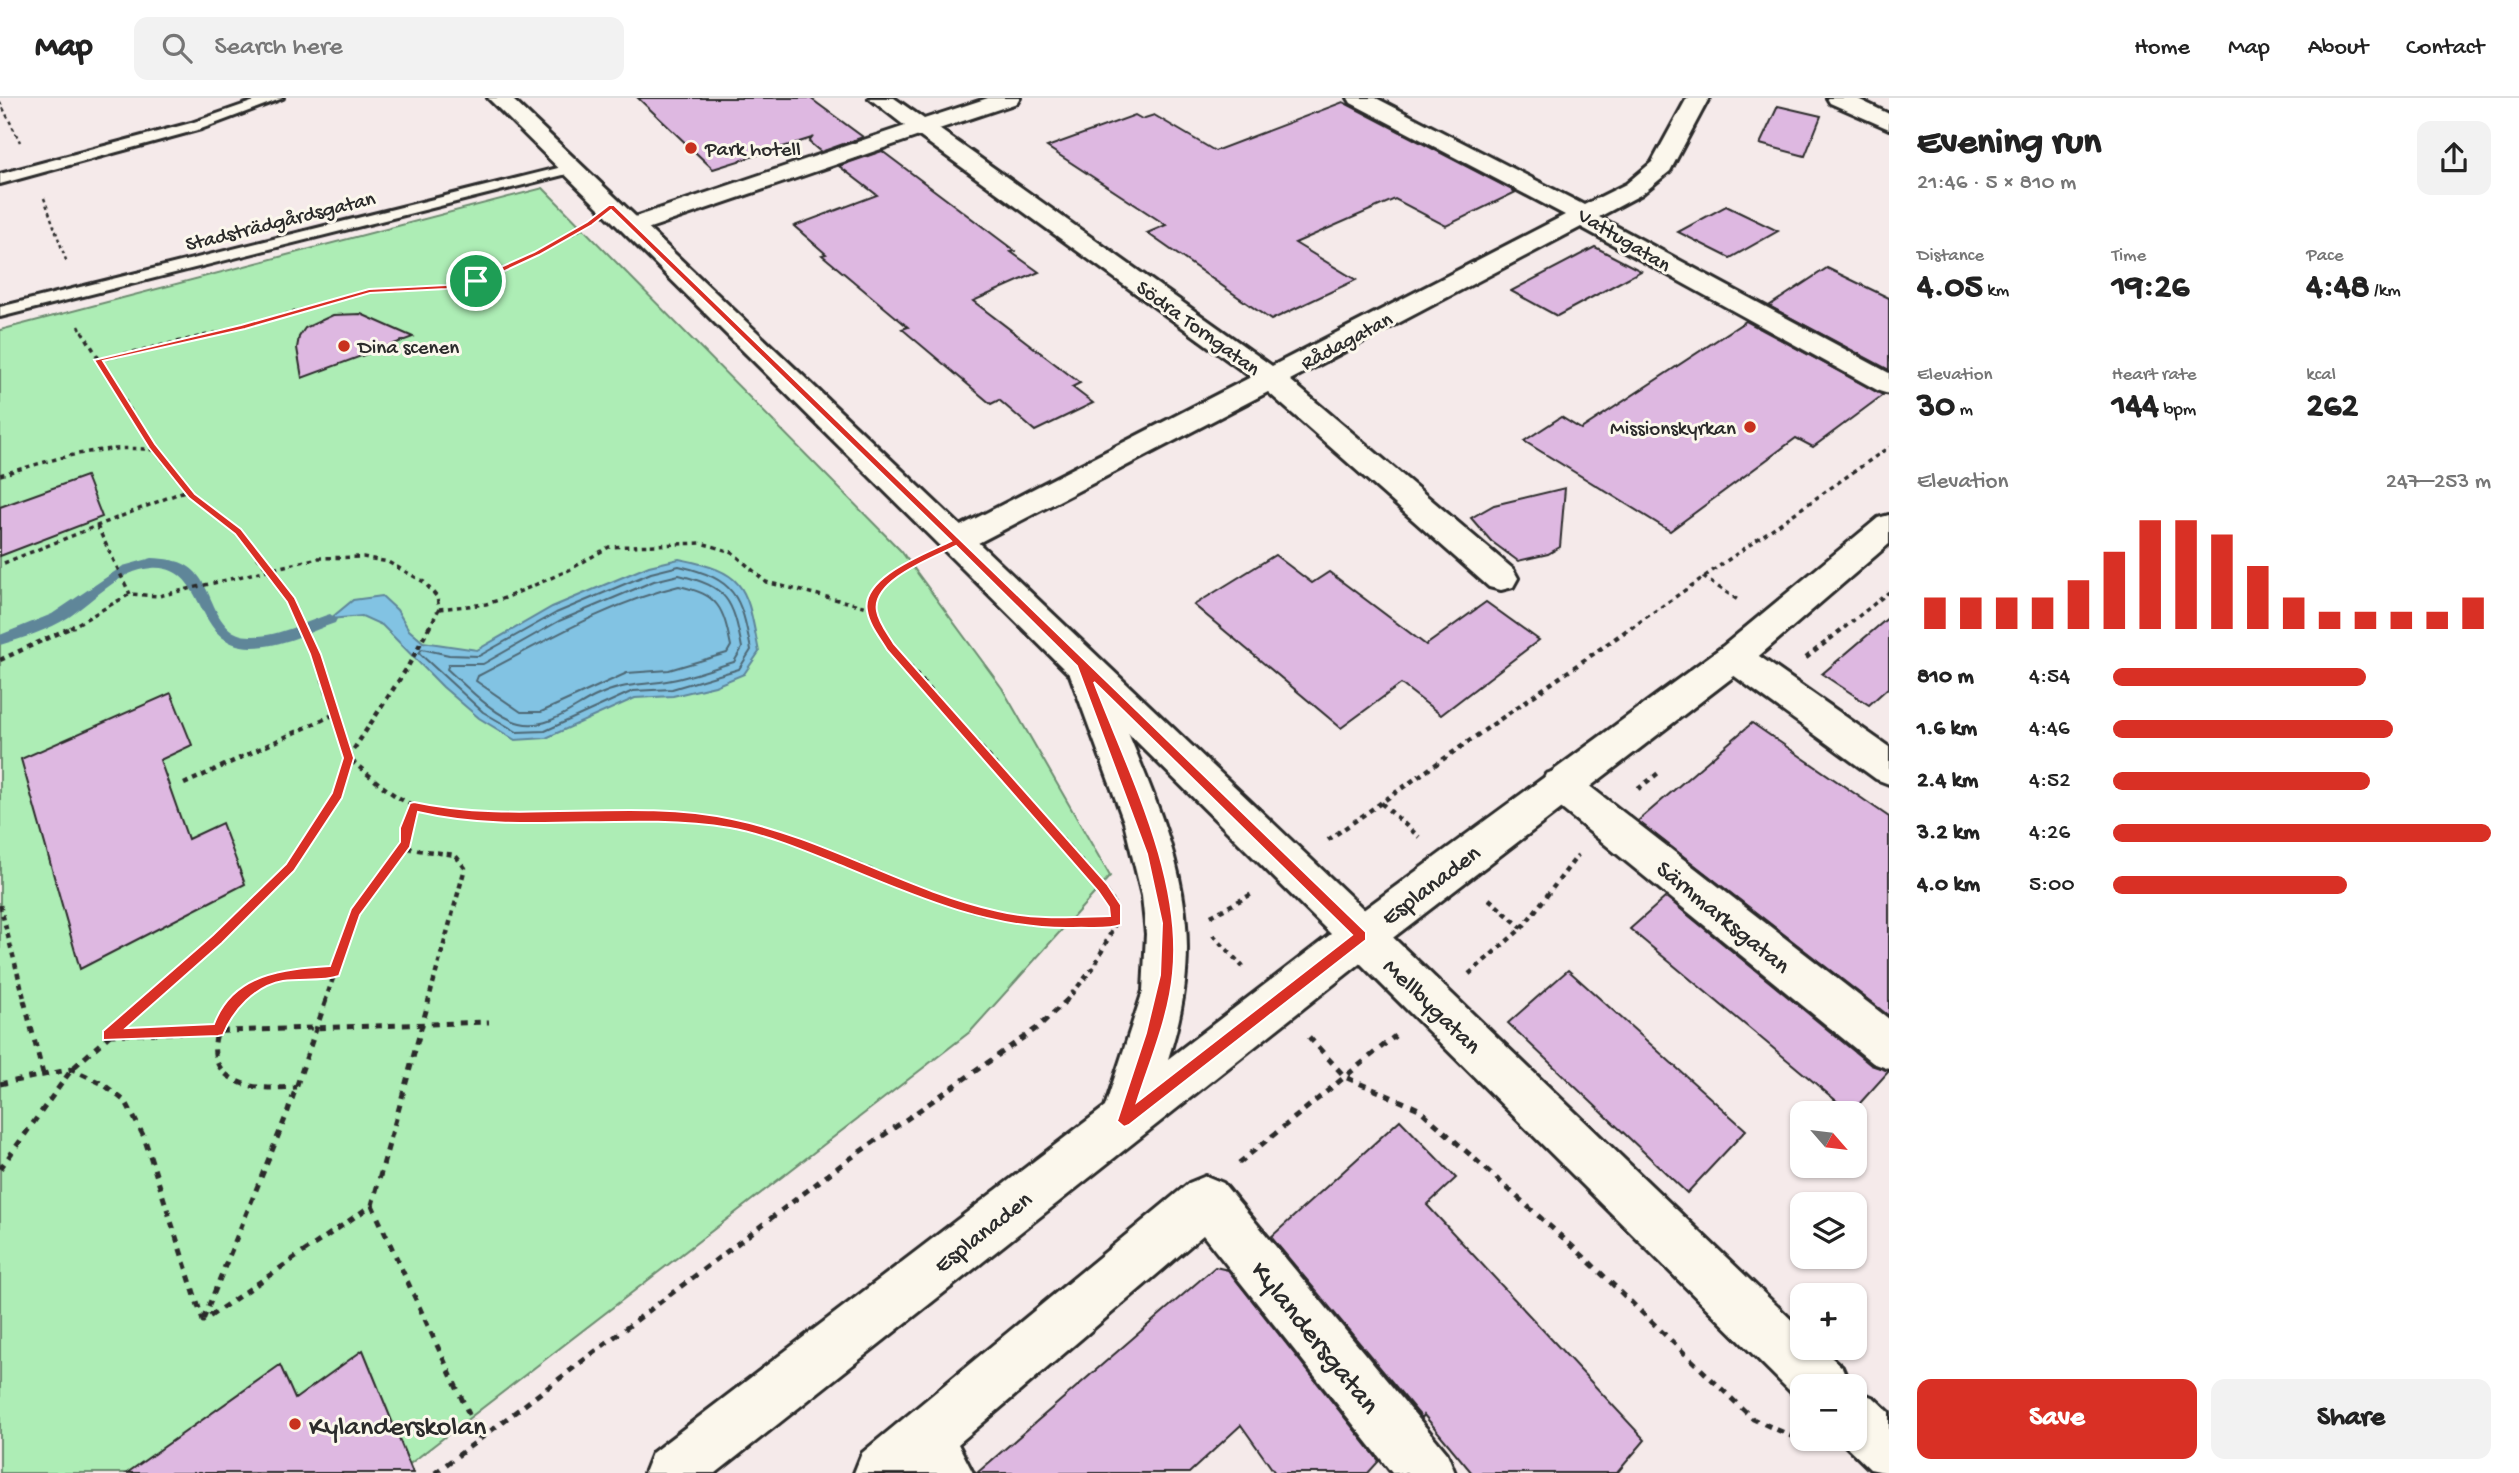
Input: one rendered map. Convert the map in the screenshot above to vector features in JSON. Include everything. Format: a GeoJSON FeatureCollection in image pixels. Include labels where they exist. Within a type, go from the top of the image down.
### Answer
{"type":"FeatureCollection","features":[{"type":"Feature","properties":{"kind":"street","name":"Mellbygatan"},"geometry":{"type":"LineString","coordinates":[[499,98],[1811,1374]]}},
{"type":"Feature","properties":{"kind":"street","name":"Södra Torngatan"},"geometry":{"type":"LineString","coordinates":[[880,98],[1271,379],[1500,578]]}},
{"type":"Feature","properties":{"kind":"street"},"geometry":{"type":"LineString","coordinates":[[632,226],[1009,98]]}},
{"type":"Feature","properties":{"kind":"street","name":"Vattugatan"},"geometry":{"type":"LineString","coordinates":[[1359,98],[1566,203],[1601,230],[1889,385]]}},
{"type":"Feature","properties":{"kind":"street","name":"Rådagatan"},"geometry":{"type":"LineString","coordinates":[[957,541],[1634,189],[1662,166],[1698,98]]}},
{"type":"Feature","properties":{"kind":"street"},"geometry":{"type":"LineString","coordinates":[[1838,98],[1889,122]]}},
{"type":"Feature","properties":{"kind":"street","name":"Esplanaden"},"geometry":{"type":"LineString","coordinates":[[672,1473],[1362,936],[1455,869],[1560,785],[1734,657],[1889,526]]}},
{"type":"Feature","properties":{"kind":"street"},"geometry":{"type":"LineString","coordinates":[[1734,657],[1889,768]]}},
{"type":"Feature","properties":{"kind":"street"},"geometry":{"type":"LineString","coordinates":[[1082,664],[1153,854],[1168,923],[1167,975],[1124,1121]]}},
{"type":"Feature","properties":{"kind":"street","name":"Särnmarksgatan"},"geometry":{"type":"LineString","coordinates":[[1560,785],[1889,1047]]}},
{"type":"Feature","properties":{"kind":"street"},"geometry":{"type":"LineString","coordinates":[[882,1473],[934,1456],[1206,1200]]}},
{"type":"Feature","properties":{"kind":"street","name":"Kylandersgatan"},"geometry":{"type":"LineString","coordinates":[[1206,1200],[1427,1473]]}},
{"type":"Feature","properties":{"kind":"street"},"geometry":{"type":"LineString","coordinates":[[1867,1443],[1889,1450]]}},
{"type":"Feature","properties":{"kind":"lane"},"geometry":{"type":"LineString","coordinates":[[0,179],[196,126],[270,99]]}},
{"type":"Feature","properties":{"kind":"lane","name":"Stadsträdgårdsgatan"},"geometry":{"type":"LineString","coordinates":[[0,312],[570,169]]}},
{"type":"Feature","properties":{"kind":"path"},"geometry":{"type":"LineString","coordinates":[[0,102],[33,170],[77,292],[79,326],[98,360],[156,450],[187,490],[238,532],[291,600],[316,654],[348,758],[414,807],[445,814],[480,816],[651,816],[731,823],[792,840],[892,881],[997,917],[1040,923],[1116,921],[1115,905],[1103,887],[891,647],[871,608],[874,596],[889,576],[957,541]]}},
{"type":"Feature","properties":{"kind":"path"},"geometry":{"type":"LineString","coordinates":[[98,360],[242,327],[369,291],[446,287],[476,281],[537,254],[590,224],[612,207]]}},
{"type":"Feature","properties":{"kind":"path"},"geometry":{"type":"LineString","coordinates":[[0,475],[100,449],[141,447],[156,450]]}},
{"type":"Feature","properties":{"kind":"path"},"geometry":{"type":"LineString","coordinates":[[4,563],[187,490]]}},
{"type":"Feature","properties":{"kind":"path"},"geometry":{"type":"LineString","coordinates":[[97,526],[130,594]]}},
{"type":"Feature","properties":{"kind":"path"},"geometry":{"type":"LineString","coordinates":[[439,609],[486,604],[505,598],[569,570],[609,547],[701,544],[733,552],[766,582],[871,608]]}},
{"type":"Feature","properties":{"kind":"path"},"geometry":{"type":"LineString","coordinates":[[0,660],[53,638],[130,594],[159,596],[318,558],[377,559],[397,566],[424,582],[437,597],[439,609],[407,668],[348,758],[338,795],[290,867],[217,939],[72,1069],[0,1169]]}},
{"type":"Feature","properties":{"kind":"path"},"geometry":{"type":"LineString","coordinates":[[1772,685],[1889,592]]}},
{"type":"Feature","properties":{"kind":"path"},"geometry":{"type":"LineString","coordinates":[[184,784],[335,714]]}},
{"type":"Feature","properties":{"kind":"path"},"geometry":{"type":"LineString","coordinates":[[1206,1200],[1217,1180],[1522,928],[1604,821],[1663,769]]}},
{"type":"Feature","properties":{"kind":"path"},"geometry":{"type":"LineString","coordinates":[[203,1321],[296,1087],[355,913],[405,843],[406,828],[414,807]]}},
{"type":"Feature","properties":{"kind":"path"},"geometry":{"type":"LineString","coordinates":[[203,1321],[372,1205],[465,868],[455,855],[423,855],[409,849],[405,843]]}},
{"type":"Feature","properties":{"kind":"path"},"geometry":{"type":"LineString","coordinates":[[0,905],[43,1074]]}},
{"type":"Feature","properties":{"kind":"path"},"geometry":{"type":"LineString","coordinates":[[296,1087],[258,1086],[231,1078],[218,1064],[214,1051],[222,1018],[238,999],[257,984],[281,975],[335,972]]}},
{"type":"Feature","properties":{"kind":"path"},"geometry":{"type":"LineString","coordinates":[[108,1035],[489,1022]]}},
{"type":"Feature","properties":{"kind":"path"},"geometry":{"type":"LineString","coordinates":[[0,1084],[72,1069],[115,1092],[135,1115],[203,1321]]}},
{"type":"Feature","properties":{"kind":"path"},"geometry":{"type":"LineString","coordinates":[[1345,1076],[1419,1109],[1581,1254],[1753,1419],[1790,1425]]}},
{"type":"Feature","properties":{"kind":"path"},"geometry":{"type":"LineString","coordinates":[[372,1205],[480,1438]]}},
{"type":"Feature","properties":{"kind":"green space"},"geometry":{"type":"Polygon","coordinates":[[[543,188],[901,551],[1002,688],[1110,876],[971,1031],[398,1473],[0,1473],[0,330],[543,188]]]}},
{"type":"Feature","properties":{"kind":"water"},"geometry":{"type":"Polygon","coordinates":[[[679,559],[719,570],[740,586],[751,612],[759,652],[744,674],[715,686],[673,696],[635,698],[546,738],[515,740],[479,718],[443,687],[382,625],[362,616],[330,619],[353,600],[382,596],[397,610],[409,630],[423,642],[477,650],[552,607],[649,566],[679,559]]]}},
{"type":"Feature","properties":{"kind":"building"},"geometry":{"type":"Polygon","coordinates":[[[638,98],[810,98],[863,137],[821,152],[809,142],[812,138],[713,169],[638,98]]]}},
{"type":"Feature","properties":{"kind":"building"},"geometry":{"type":"Polygon","coordinates":[[[1343,102],[1516,192],[1446,226],[1395,199],[1295,243],[1356,280],[1271,320],[1147,233],[1166,225],[1047,147],[1135,115],[1142,119],[1154,115],[1215,151],[1343,102]]]}},
{"type":"Feature","properties":{"kind":"building"},"geometry":{"type":"Polygon","coordinates":[[[1778,106],[1821,116],[1805,156],[1760,144],[1778,106]]]}},
{"type":"Feature","properties":{"kind":"building"},"geometry":{"type":"Polygon","coordinates":[[[882,151],[1039,272],[973,301],[1080,383],[1072,387],[1093,403],[1035,431],[999,400],[991,404],[902,329],[908,327],[822,255],[826,254],[794,226],[877,195],[839,166],[882,151]]]}},
{"type":"Feature","properties":{"kind":"building"},"geometry":{"type":"Polygon","coordinates":[[[1726,206],[1778,231],[1730,258],[1678,232],[1726,206]]]}},
{"type":"Feature","properties":{"kind":"building"},"geometry":{"type":"Polygon","coordinates":[[[1595,247],[1641,271],[1557,316],[1511,291],[1595,247]]]}},
{"type":"Feature","properties":{"kind":"building"},"geometry":{"type":"Polygon","coordinates":[[[1827,268],[1889,298],[1889,370],[1769,306],[1827,268]]]}},
{"type":"Feature","properties":{"kind":"building","name":"Dina scenen"},"geometry":{"type":"Polygon","coordinates":[[[361,314],[413,337],[302,378],[297,348],[299,337],[305,328],[333,315],[361,314]]]}},
{"type":"Feature","properties":{"kind":"building","name":"Missionskyrkan"},"geometry":{"type":"Polygon","coordinates":[[[1746,321],[1883,395],[1813,447],[1796,438],[1670,531],[1524,441],[1561,417],[1581,429],[1746,321]]]}},
{"type":"Feature","properties":{"kind":"building"},"geometry":{"type":"Polygon","coordinates":[[[86,476],[102,517],[0,556],[0,507],[86,476]]]}},
{"type":"Feature","properties":{"kind":"building"},"geometry":{"type":"Polygon","coordinates":[[[1565,488],[1560,547],[1548,554],[1518,561],[1491,541],[1471,518],[1494,505],[1565,488]]]}},
{"type":"Feature","properties":{"kind":"building"},"geometry":{"type":"Polygon","coordinates":[[[1275,555],[1312,583],[1329,572],[1426,645],[1486,602],[1539,640],[1441,715],[1401,684],[1341,728],[1194,605],[1275,555]]]}},
{"type":"Feature","properties":{"kind":"building"},"geometry":{"type":"Polygon","coordinates":[[[1889,617],[1889,687],[1869,705],[1822,674],[1889,617]]]}},
{"type":"Feature","properties":{"kind":"building"},"geometry":{"type":"Polygon","coordinates":[[[171,693],[192,745],[160,760],[188,839],[222,823],[245,884],[80,969],[21,759],[171,693]]]}},
{"type":"Feature","properties":{"kind":"building"},"geometry":{"type":"Polygon","coordinates":[[[1752,723],[1889,817],[1889,1016],[1638,821],[1752,723]]]}},
{"type":"Feature","properties":{"kind":"building"},"geometry":{"type":"Polygon","coordinates":[[[1666,897],[1871,1065],[1889,1071],[1862,1101],[1837,1101],[1630,929],[1666,897]]]}},
{"type":"Feature","properties":{"kind":"building"},"geometry":{"type":"Polygon","coordinates":[[[1568,970],[1746,1130],[1687,1193],[1508,1023],[1568,970]]]}},
{"type":"Feature","properties":{"kind":"building"},"geometry":{"type":"Polygon","coordinates":[[[1400,1120],[1456,1178],[1427,1205],[1645,1440],[1617,1473],[1472,1473],[1424,1415],[1422,1418],[1271,1237],[1400,1120]]]}},
{"type":"Feature","properties":{"kind":"building"},"geometry":{"type":"Polygon","coordinates":[[[1215,1267],[1228,1270],[1379,1461],[1368,1473],[1275,1473],[1241,1425],[1189,1473],[977,1473],[1215,1267]]]}},
{"type":"Feature","properties":{"kind":"building","name":"Kylanderskolan"},"geometry":{"type":"Polygon","coordinates":[[[363,1350],[413,1473],[127,1473],[280,1365],[295,1399],[363,1350]]]}},
{"type":"Feature","properties":{"kind":"waterway"},"geometry":{"type":"LineString","coordinates":[[0,640],[49,621],[117,575],[152,563],[172,564],[186,571],[216,624],[227,635],[242,641],[275,639],[330,619]]}},
{"type":"Feature","properties":{"kind":"place","name":"Park hotell"},"geometry":{"type":"Point","coordinates":[691,148]}},
{"type":"Feature","properties":{"kind":"place","name":"Dina scenen"},"geometry":{"type":"Point","coordinates":[344,346]}},
{"type":"Feature","properties":{"kind":"place","name":"Missionskyrkan"},"geometry":{"type":"Point","coordinates":[1750,427]}},
{"type":"Feature","properties":{"kind":"place","name":"Kylanderskolan"},"geometry":{"type":"Point","coordinates":[295,1424]}},
{"type":"Feature","properties":{"kind":"route"},"geometry":{"type":"LineString","coordinates":[[476,281],[446,287],[381,289],[354,294],[242,327],[98,360],[152,446],[192,496],[238,532],[291,600],[316,654],[348,758],[345,778],[338,795],[310,841],[290,867],[217,939],[108,1035],[218,1030],[222,1018],[238,999],[257,984],[281,975],[335,972],[355,913],[405,843],[406,828],[414,807],[445,814],[480,816],[651,816],[731,823],[792,840],[892,881],[970,910],[997,917],[1040,923],[1116,921],[1115,905],[1103,887],[891,647],[874,621],[871,608],[874,596],[889,576],[957,541],[1362,936],[1124,1121],[1167,975],[1168,923],[1153,854],[1082,664],[957,541],[802,394],[612,207],[590,224],[537,254],[476,281]]}}]}
